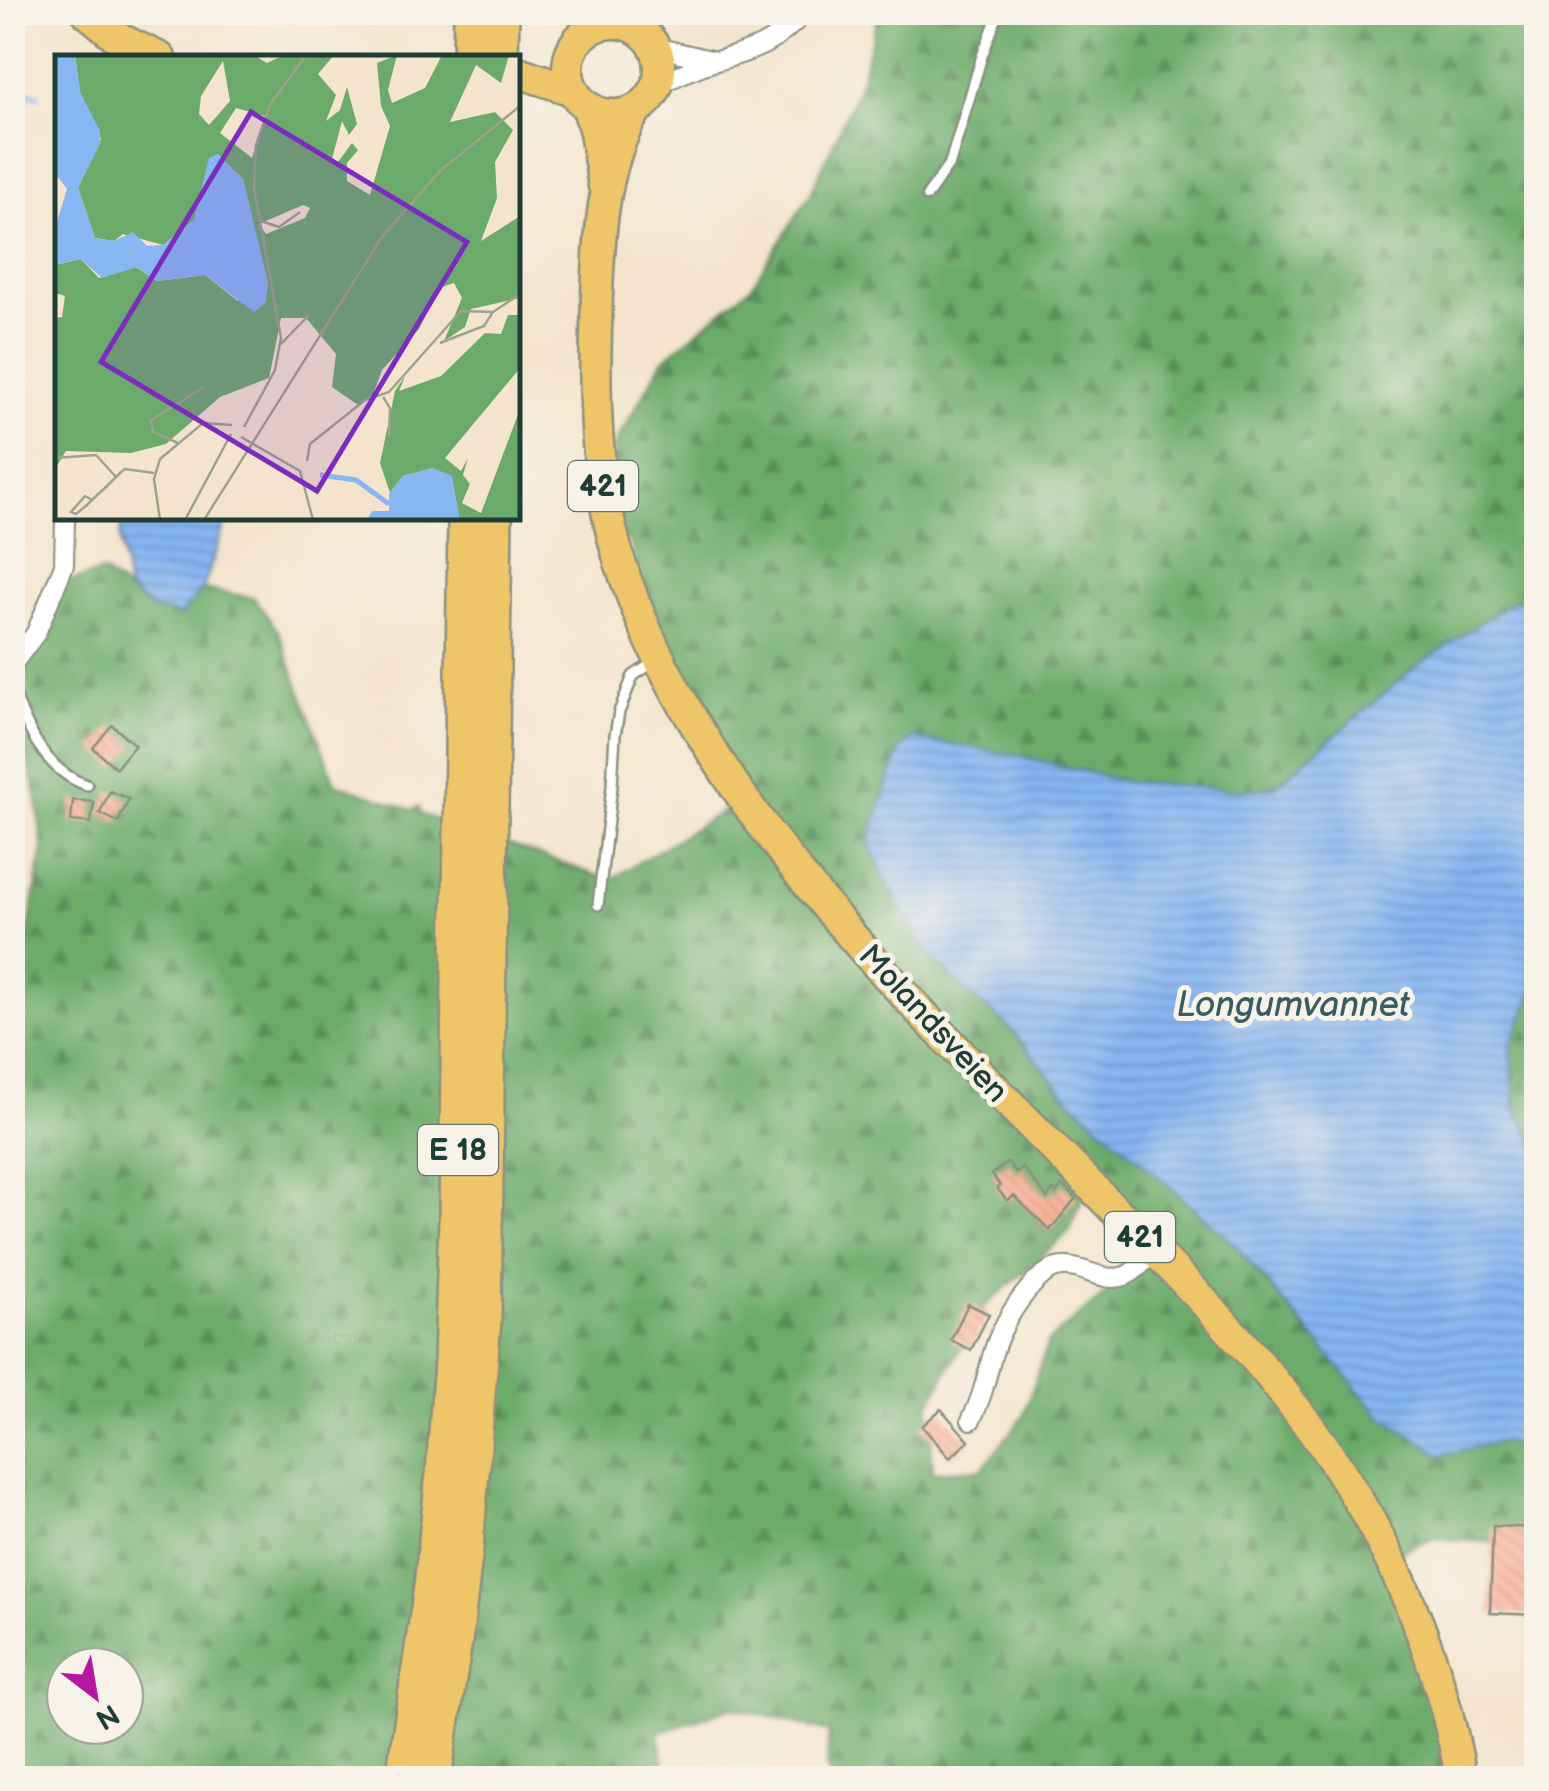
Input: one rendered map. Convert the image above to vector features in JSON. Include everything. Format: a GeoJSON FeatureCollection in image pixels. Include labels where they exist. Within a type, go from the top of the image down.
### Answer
{"type":"FeatureCollection","features":[{"type":"Feature","properties":{"kind":"highway"},"geometry":{"type":"LineString","coordinates":[[472,12],[494,55]]}},
{"type":"Feature","properties":{"kind":"highway"},"geometry":{"type":"LineString","coordinates":[[496,55],[500,12]]}},
{"type":"Feature","properties":{"kind":"highway","name":"E 18"},"geometry":{"type":"LineString","coordinates":[[404,1778],[432,1588],[453,1342],[466,520]]}},
{"type":"Feature","properties":{"kind":"highway","name":"E 18"},"geometry":{"type":"LineString","coordinates":[[433,1778],[465,1548],[482,1319],[494,520]]}},
{"type":"Feature","properties":{"kind":"main road"},"geometry":{"type":"LineString","coordinates":[[86,12],[118,38],[154,55]]}},
{"type":"Feature","properties":{"kind":"main road"},"geometry":{"type":"LineString","coordinates":[[506,55],[609,22],[640,29],[660,70],[657,85]]}},
{"type":"Feature","properties":{"kind":"main road","name":"421"},"geometry":{"type":"LineString","coordinates":[[580,99],[567,69],[588,29]]}},
{"type":"Feature","properties":{"kind":"main road"},"geometry":{"type":"LineString","coordinates":[[520,70],[612,116],[636,110]]}},
{"type":"Feature","properties":{"kind":"main road","name":"421"},"geometry":{"type":"LineString","coordinates":[[636,110],[657,85]]}},
{"type":"Feature","properties":{"kind":"main road","name":"Molandsveien"},"geometry":{"type":"LineString","coordinates":[[580,99],[595,132],[605,189],[594,376],[601,469],[614,542],[640,618],[676,694],[788,860],[830,912],[1261,1366],[1324,1446],[1389,1559],[1420,1631],[1449,1720],[1461,1778]]}},
{"type":"Feature","properties":{"kind":"main road","name":"Molandsveien"},"geometry":{"type":"LineString","coordinates":[[605,189],[636,110]]}},
{"type":"Feature","properties":{"kind":"street"},"geometry":{"type":"LineString","coordinates":[[657,85],[765,45],[804,12]]}},
{"type":"Feature","properties":{"kind":"street"},"geometry":{"type":"LineString","coordinates":[[640,29],[714,61]]}},
{"type":"Feature","properties":{"kind":"street"},"geometry":{"type":"LineString","coordinates":[[12,665],[36,633],[64,564],[65,520]]}},
{"type":"Feature","properties":{"kind":"street"},"geometry":{"type":"LineString","coordinates":[[972,1420],[984,1396],[1004,1327],[1041,1277],[1067,1265],[1120,1278],[1154,1251]]}},
{"type":"Feature","properties":{"kind":"lane"},"geometry":{"type":"LineString","coordinates":[[927,196],[950,163],[998,12]]}},
{"type":"Feature","properties":{"kind":"lane"},"geometry":{"type":"LineString","coordinates":[[598,904],[619,712],[634,676],[659,658]]}},
{"type":"Feature","properties":{"kind":"lane"},"geometry":{"type":"LineString","coordinates":[[12,687],[21,715],[42,750],[63,773],[87,784]]}},
{"type":"Feature","properties":{"kind":"green space"},"geometry":{"type":"Polygon","coordinates":[[[879,13],[1536,13],[1536,599],[1513,601],[1418,665],[1274,786],[1240,790],[1127,782],[1017,755],[869,841],[925,951],[1007,1025],[1067,1096],[1233,1243],[1304,1328],[1441,1455],[1503,1441],[1536,1448],[1536,1546],[1432,1538],[1394,1554],[1458,1778],[950,1778],[938,1768],[933,1778],[831,1778],[827,1767],[829,1732],[733,1707],[659,1732],[666,1778],[13,1778],[12,1022],[43,849],[36,793],[13,702],[12,677],[54,585],[103,572],[152,609],[180,615],[203,589],[254,598],[278,631],[335,783],[412,810],[419,807],[420,814],[610,880],[742,799],[670,657],[630,543],[615,528],[613,447],[664,359],[751,287],[811,193],[858,88],[879,13]],[[1085,1193],[1069,1232],[984,1307],[929,1404],[933,1472],[982,1469],[1023,1417],[1048,1342],[1135,1269],[1153,1229],[1085,1193]]]}},
{"type":"Feature","properties":{"kind":"green space"},"geometry":{"type":"Polygon","coordinates":[[[1536,986],[1536,1145],[1516,1109],[1511,1045],[1536,986]]]}},
{"type":"Feature","properties":{"kind":"water"},"geometry":{"type":"Polygon","coordinates":[[[122,520],[226,520],[203,589],[180,615],[152,609],[128,590],[120,538],[122,520]]]}},
{"type":"Feature","properties":{"kind":"water","name":"Longumvannet"},"geometry":{"type":"Polygon","coordinates":[[[1536,599],[1536,986],[1511,1045],[1516,1109],[1536,1145],[1536,1448],[1503,1441],[1441,1455],[1380,1415],[1233,1243],[1067,1096],[1007,1025],[925,951],[869,841],[900,749],[913,738],[1017,755],[1127,782],[1240,790],[1274,787],[1418,665],[1513,601],[1536,599]]]}},
{"type":"Feature","properties":{"kind":"building"},"geometry":{"type":"Polygon","coordinates":[[[112,725],[135,745],[116,768],[93,748],[112,725]]]}},
{"type":"Feature","properties":{"kind":"building"},"geometry":{"type":"Polygon","coordinates":[[[110,791],[129,799],[118,822],[100,813],[110,791]]]}},
{"type":"Feature","properties":{"kind":"building"},"geometry":{"type":"Polygon","coordinates":[[[73,800],[94,802],[91,823],[71,821],[73,800]]]}},
{"type":"Feature","properties":{"kind":"building"},"geometry":{"type":"Polygon","coordinates":[[[1008,1162],[1016,1173],[1023,1168],[1047,1198],[1062,1185],[1076,1198],[1050,1230],[1014,1196],[1007,1201],[997,1188],[1000,1186],[992,1174],[1008,1162]]]}},
{"type":"Feature","properties":{"kind":"building"},"geometry":{"type":"Polygon","coordinates":[[[968,1304],[989,1314],[971,1350],[951,1340],[968,1304]]]}},
{"type":"Feature","properties":{"kind":"building"},"geometry":{"type":"Polygon","coordinates":[[[941,1409],[969,1441],[950,1458],[922,1426],[941,1409]]]}},
{"type":"Feature","properties":{"kind":"building"},"geometry":{"type":"Polygon","coordinates":[[[1493,1526],[1536,1528],[1536,1615],[1490,1613],[1493,1526]]]}},
{"type":"Feature","properties":{"kind":"waterway"},"geometry":{"type":"LineString","coordinates":[[12,87],[38,96]]}}]}
